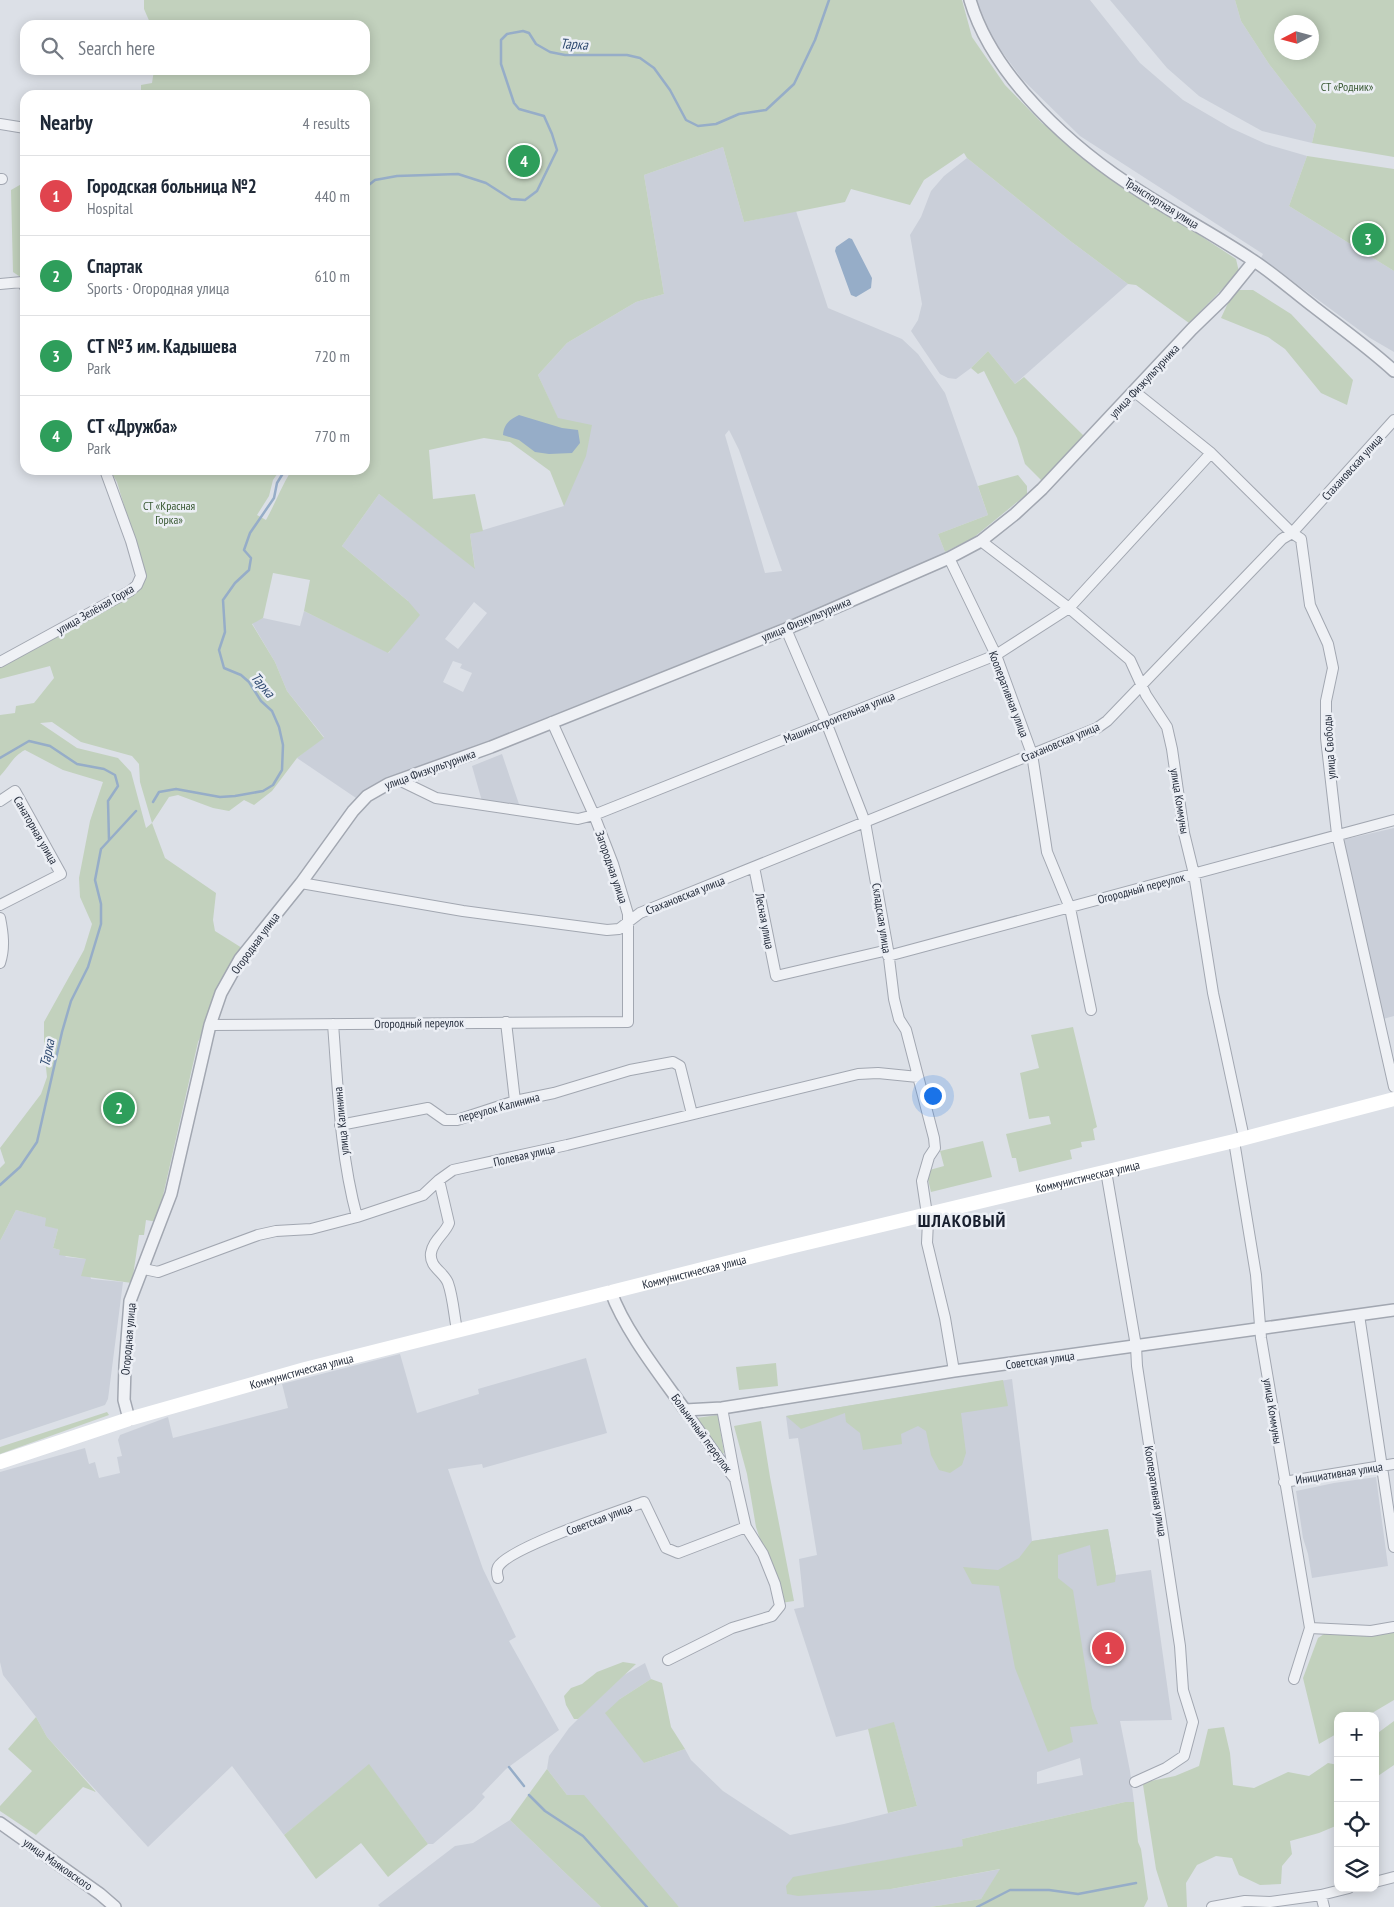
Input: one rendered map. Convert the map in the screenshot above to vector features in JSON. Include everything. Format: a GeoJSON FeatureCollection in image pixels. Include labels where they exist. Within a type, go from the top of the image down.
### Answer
{"type":"FeatureCollection","features":[{"type":"Feature","properties":{"kind":"main road","name":"Коммунистическая улица"},"geometry":{"type":"LineString","coordinates":[[0,1462],[129,1419],[305,1369],[927,1214],[1239,1139],[1394,1099]]}},
{"type":"Feature","properties":{"kind":"street","name":"Транспортная улица"},"geometry":{"type":"LineString","coordinates":[[970,0],[974,14],[993,52],[1032,101],[1064,133],[1140,192],[1254,261],[1394,371]]}},
{"type":"Feature","properties":{"kind":"street"},"geometry":{"type":"LineString","coordinates":[[0,124],[20,127]]}},
{"type":"Feature","properties":{"kind":"street","name":"улица Физкультурника"},"geometry":{"type":"LineString","coordinates":[[301,882],[353,812],[367,796],[376,790],[490,748],[786,628],[949,558],[981,541],[1015,514],[1042,489],[1135,392],[1192,328],[1224,298],[1254,261]]}},
{"type":"Feature","properties":{"kind":"street"},"geometry":{"type":"LineString","coordinates":[[0,284],[20,285]]}},
{"type":"Feature","properties":{"kind":"street","name":"улица Свободы"},"geometry":{"type":"LineString","coordinates":[[1135,392],[1211,453],[1292,533],[1301,539],[1310,605],[1328,644],[1333,668],[1326,701],[1326,738],[1338,834],[1394,1087]]}},
{"type":"Feature","properties":{"kind":"street","name":"Стахановская улица"},"geometry":{"type":"LineString","coordinates":[[629,921],[640,913],[1097,728],[1107,722],[1282,539],[1292,533],[1394,420]]}},
{"type":"Feature","properties":{"kind":"street","name":"Машиностроительная улица"},"geometry":{"type":"LineString","coordinates":[[399,780],[436,798],[578,819],[594,815],[996,655],[1069,608],[1211,453]]}},
{"type":"Feature","properties":{"kind":"street","name":"улица Зелёная Горка"},"geometry":{"type":"LineString","coordinates":[[0,662],[138,585],[142,576],[132,541],[107,475]]}},
{"type":"Feature","properties":{"kind":"street","name":"улица Коммуны"},"geometry":{"type":"LineString","coordinates":[[981,541],[1069,608],[1130,660],[1146,695],[1167,727],[1184,833],[1194,874],[1239,1139],[1256,1275],[1260,1328],[1284,1482],[1310,1628],[1294,1679]]}},
{"type":"Feature","properties":{"kind":"street","name":"Кооперативная улица"},"geometry":{"type":"LineString","coordinates":[[949,558],[996,655],[1032,754],[1047,852],[1070,908],[1092,1010]]}},
{"type":"Feature","properties":{"kind":"street","name":"Складская улица"},"geometry":{"type":"LineString","coordinates":[[786,628],[866,822],[897,1012],[906,1030],[934,1138],[934,1148],[929,1157],[922,1181],[927,1214],[927,1244],[945,1318],[954,1371]]}},
{"type":"Feature","properties":{"kind":"street","name":"Загородная улица"},"geometry":{"type":"LineString","coordinates":[[552,722],[594,815],[613,864],[629,921],[628,1022]]}},
{"type":"Feature","properties":{"kind":"street","name":"Санаторная улица"},"geometry":{"type":"LineString","coordinates":[[0,801],[15,791],[61,874],[0,905]]}},
{"type":"Feature","properties":{"kind":"street","name":"Огородный переулок"},"geometry":{"type":"LineString","coordinates":[[776,976],[888,953],[1070,908],[1394,820]]}},
{"type":"Feature","properties":{"kind":"street","name":"Лесная улица"},"geometry":{"type":"LineString","coordinates":[[754,867],[776,976]]}},
{"type":"Feature","properties":{"kind":"street"},"geometry":{"type":"LineString","coordinates":[[301,882],[463,911],[594,928],[619,929],[629,921]]}},
{"type":"Feature","properties":{"kind":"street","name":"Огородная улица"},"geometry":{"type":"LineString","coordinates":[[129,1419],[124,1400],[130,1301],[144,1269],[171,1194],[210,1026],[221,993],[240,959],[301,882]]}},
{"type":"Feature","properties":{"kind":"street"},"geometry":{"type":"LineString","coordinates":[[0,918],[3,932],[3,954],[0,963]]}},
{"type":"Feature","properties":{"kind":"street"},"geometry":{"type":"LineString","coordinates":[[506,1022],[515,1101]]}},
{"type":"Feature","properties":{"kind":"street","name":"Огородный переулок"},"geometry":{"type":"LineString","coordinates":[[210,1026],[628,1022]]}},
{"type":"Feature","properties":{"kind":"street","name":"улица Калинина"},"geometry":{"type":"LineString","coordinates":[[334,1024],[340,1125],[349,1185],[357,1217]]}},
{"type":"Feature","properties":{"kind":"street","name":"переулок Калинина"},"geometry":{"type":"LineString","coordinates":[[340,1125],[428,1108],[445,1120],[456,1120],[515,1101],[554,1093],[630,1070],[673,1062],[680,1066],[692,1114]]}},
{"type":"Feature","properties":{"kind":"street","name":"Полевая улица"},"geometry":{"type":"LineString","coordinates":[[144,1269],[158,1272],[258,1235],[276,1231],[311,1229],[357,1217],[423,1195],[453,1170],[858,1074],[878,1073],[918,1077]]}},
{"type":"Feature","properties":{"kind":"street","name":"Кооперативная улица"},"geometry":{"type":"LineString","coordinates":[[1106,1171],[1136,1346],[1137,1366],[1180,1646],[1183,1690],[1193,1722],[1184,1756],[1166,1768],[1136,1782]]}},
{"type":"Feature","properties":{"kind":"street"},"geometry":{"type":"LineString","coordinates":[[439,1180],[449,1222],[447,1230],[433,1245],[430,1255],[434,1266],[447,1281],[457,1330]]}},
{"type":"Feature","properties":{"kind":"street","name":"Больничный переулок"},"geometry":{"type":"LineString","coordinates":[[611,1292],[615,1303],[635,1337],[735,1479],[746,1527],[763,1554],[775,1584],[780,1606],[772,1616],[732,1628],[668,1660]]}},
{"type":"Feature","properties":{"kind":"street","name":"Советская улица"},"geometry":{"type":"LineString","coordinates":[[685,1410],[722,1408],[954,1371],[1394,1310]]}},
{"type":"Feature","properties":{"kind":"street"},"geometry":{"type":"LineString","coordinates":[[1359,1315],[1394,1548]]}},
{"type":"Feature","properties":{"kind":"street"},"geometry":{"type":"LineString","coordinates":[[722,1408],[735,1479]]}},
{"type":"Feature","properties":{"kind":"street","name":"Инициативная улица"},"geometry":{"type":"LineString","coordinates":[[1284,1482],[1394,1464]]}},
{"type":"Feature","properties":{"kind":"street","name":"Советская улица"},"geometry":{"type":"LineString","coordinates":[[498,1578],[499,1565],[517,1553],[550,1537],[644,1502],[666,1548],[678,1553],[746,1527]]}},
{"type":"Feature","properties":{"kind":"street"},"geometry":{"type":"LineString","coordinates":[[1310,1628],[1371,1631],[1394,1627]]}},
{"type":"Feature","properties":{"kind":"street","name":"улица Маяковского"},"geometry":{"type":"LineString","coordinates":[[0,1823],[100,1894],[115,1907]]}},
{"type":"Feature","properties":{"kind":"street"},"geometry":{"type":"LineString","coordinates":[[1379,1881],[1394,1877]]}},
{"type":"Feature","properties":{"kind":"street"},"geometry":{"type":"LineString","coordinates":[[1212,1907],[1245,1901],[1270,1902],[1334,1892]]}},
{"type":"Feature","properties":{"kind":"street"},"geometry":{"type":"LineString","coordinates":[[1321,1895],[1324,1907]]}},
{"type":"Feature","properties":{"kind":"shaded area"},"geometry":{"type":"Polygon","coordinates":[[[976,0],[1090,0],[1140,63],[1183,100],[1231,128],[1266,144],[1307,156],[1289,206],[1394,271],[1394,352],[1370,338],[1261,258],[1263,254],[1080,136],[1022,79],[988,33],[976,0]]]}},
{"type":"Feature","properties":{"kind":"shaded area"},"geometry":{"type":"Polygon","coordinates":[[[1110,0],[1235,0],[1241,21],[1269,64],[1316,125],[1312,143],[1262,131],[1199,96],[1167,68],[1110,0]]]}},
{"type":"Feature","properties":{"kind":"shaded area"},"geometry":{"type":"Polygon","coordinates":[[[723,147],[744,222],[796,211],[828,308],[902,339],[918,354],[945,393],[988,515],[938,534],[945,552],[931,561],[627,688],[488,743],[420,766],[373,786],[356,798],[297,758],[324,737],[287,691],[275,662],[252,623],[263,618],[300,626],[304,611],[389,653],[408,601],[342,546],[379,494],[475,568],[470,534],[564,506],[558,419],[538,375],[567,343],[636,302],[664,294],[644,175],[723,147]],[[729,430],[725,435],[765,573],[782,571],[739,450],[729,430]],[[474,602],[445,639],[458,649],[487,613],[474,602]],[[453,661],[443,682],[463,692],[472,673],[460,668],[462,664],[453,661]]]}},
{"type":"Feature","properties":{"kind":"shaded area"},"geometry":{"type":"Polygon","coordinates":[[[967,158],[1069,240],[1128,284],[1015,384],[988,351],[971,368],[956,379],[940,374],[911,331],[918,320],[922,304],[910,235],[921,217],[931,191],[944,176],[967,158]]]}},
{"type":"Feature","properties":{"kind":"shaded area"},"geometry":{"type":"Polygon","coordinates":[[[502,754],[520,807],[482,801],[472,766],[502,754]]]}},
{"type":"Feature","properties":{"kind":"shaded area"},"geometry":{"type":"Polygon","coordinates":[[[1394,828],[1394,1016],[1383,1019],[1342,840],[1394,828]]]}},
{"type":"Feature","properties":{"kind":"shaded area"},"geometry":{"type":"Polygon","coordinates":[[[16,1210],[47,1218],[58,1229],[53,1248],[60,1250],[66,1257],[86,1259],[91,1279],[123,1282],[108,1399],[105,1405],[0,1440],[0,1241],[16,1210]]]}},
{"type":"Feature","properties":{"kind":"shaded area"},"geometry":{"type":"Polygon","coordinates":[[[400,1354],[417,1413],[479,1394],[478,1389],[586,1358],[607,1433],[483,1468],[482,1464],[448,1469],[483,1569],[516,1637],[509,1641],[559,1730],[506,1769],[482,1794],[485,1797],[474,1809],[433,1844],[428,1844],[369,1765],[284,1835],[232,1766],[148,1847],[47,1737],[36,1717],[3,1675],[0,1662],[0,1472],[85,1448],[89,1464],[95,1462],[99,1478],[120,1473],[117,1457],[122,1456],[118,1440],[120,1435],[168,1417],[173,1438],[288,1408],[282,1384],[400,1354]]]}},
{"type":"Feature","properties":{"kind":"shaded area"},"geometry":{"type":"Polygon","coordinates":[[[1012,1379],[1032,1541],[1108,1529],[1116,1575],[1151,1570],[1172,1720],[1120,1721],[1134,1802],[1125,1802],[962,1839],[964,1846],[862,1865],[891,1889],[1001,1869],[981,1899],[930,1907],[679,1907],[567,1795],[547,1769],[549,1756],[569,1728],[624,1675],[645,1663],[651,1679],[620,1699],[644,1763],[685,1749],[691,1760],[723,1791],[790,1835],[917,1806],[894,1723],[836,1737],[794,1609],[804,1607],[799,1559],[817,1555],[798,1438],[789,1439],[786,1416],[1012,1379]],[[1080,1758],[1037,1772],[1037,1784],[1083,1775],[1080,1758]]]}},
{"type":"Feature","properties":{"kind":"shaded area"},"geometry":{"type":"Polygon","coordinates":[[[1376,1477],[1388,1566],[1312,1578],[1303,1538],[1296,1491],[1376,1477]]]}},
{"type":"Feature","properties":{"kind":"shaded area"},"geometry":{"type":"Polygon","coordinates":[[[510,1820],[601,1907],[380,1907],[378,1905],[455,1846],[473,1843],[510,1820]]]}},
{"type":"Feature","properties":{"kind":"green space","name":"СТ «Красная Горка»"},"geometry":{"type":"Polygon","coordinates":[[[144,0],[962,0],[972,37],[1005,85],[1042,123],[1129,189],[1236,259],[1239,272],[1189,323],[1136,285],[1128,284],[1069,240],[967,158],[964,153],[924,180],[910,205],[851,189],[845,202],[744,222],[723,147],[644,175],[664,294],[636,302],[567,343],[538,375],[558,418],[592,425],[586,456],[564,506],[550,471],[510,442],[484,438],[429,450],[433,499],[475,494],[483,531],[470,534],[475,569],[379,494],[342,546],[408,601],[420,615],[388,653],[304,611],[310,580],[273,573],[263,618],[252,624],[275,662],[287,691],[324,738],[297,758],[272,791],[254,805],[244,800],[229,811],[213,808],[178,795],[169,797],[152,823],[165,858],[216,893],[213,920],[215,931],[242,948],[198,1042],[157,1222],[146,1220],[144,1235],[139,1235],[132,1283],[81,1276],[86,1259],[59,1255],[60,1250],[53,1248],[58,1229],[45,1226],[46,1218],[16,1210],[0,1241],[0,1168],[5,1163],[0,1148],[41,1094],[47,1077],[44,1022],[84,950],[92,924],[80,897],[79,878],[90,821],[103,782],[63,770],[25,750],[14,758],[0,776],[0,715],[15,713],[16,706],[34,703],[54,678],[50,666],[0,679],[0,667],[145,576],[117,482],[113,475],[276,475],[273,480],[269,496],[257,515],[266,520],[289,475],[370,475],[370,90],[141,90],[141,85],[152,83],[153,75],[370,75],[370,20],[149,20],[144,9],[144,0]],[[52,722],[40,723],[77,748],[118,758],[131,772],[146,828],[152,823],[140,782],[139,764],[132,756],[81,742],[52,722]]]}},
{"type":"Feature","properties":{"kind":"green space","name":"СТ «Родник»"},"geometry":{"type":"Polygon","coordinates":[[[1235,0],[1394,0],[1394,157],[1312,143],[1316,125],[1269,64],[1241,21],[1235,0]]]}},
{"type":"Feature","properties":{"kind":"green space"},"geometry":{"type":"Polygon","coordinates":[[[1307,156],[1394,169],[1394,271],[1289,206],[1307,156]]]}},
{"type":"Feature","properties":{"kind":"green space"},"geometry":{"type":"Polygon","coordinates":[[[20,185],[20,277],[13,272],[11,190],[20,185]]]}},
{"type":"Feature","properties":{"kind":"green space"},"geometry":{"type":"Polygon","coordinates":[[[1234,290],[1253,290],[1291,314],[1353,380],[1347,405],[1321,393],[1285,349],[1268,337],[1221,318],[1234,290]]]}},
{"type":"Feature","properties":{"kind":"green space"},"geometry":{"type":"Polygon","coordinates":[[[988,351],[1015,384],[1024,377],[1084,436],[1042,481],[1025,464],[1017,438],[984,371],[978,374],[971,368],[988,351]]]}},
{"type":"Feature","properties":{"kind":"green space"},"geometry":{"type":"Polygon","coordinates":[[[1018,475],[1027,486],[1027,494],[973,538],[945,552],[938,534],[988,515],[978,486],[1018,475]]]}},
{"type":"Feature","properties":{"kind":"green space"},"geometry":{"type":"Polygon","coordinates":[[[1073,1027],[1097,1127],[1093,1129],[1095,1140],[1081,1142],[1082,1147],[1070,1150],[1072,1159],[1019,1172],[1016,1158],[1012,1158],[1006,1134],[1051,1124],[1049,1116],[1029,1119],[1020,1073],[1039,1068],[1031,1035],[1073,1027]]]}},
{"type":"Feature","properties":{"kind":"green space"},"geometry":{"type":"Polygon","coordinates":[[[983,1141],[992,1177],[931,1192],[926,1171],[944,1166],[940,1151],[983,1141]]]}},
{"type":"Feature","properties":{"kind":"green space"},"geometry":{"type":"Polygon","coordinates":[[[776,1363],[778,1386],[739,1390],[736,1367],[776,1363]]]}},
{"type":"Feature","properties":{"kind":"green space"},"geometry":{"type":"Polygon","coordinates":[[[1003,1380],[1008,1406],[961,1413],[966,1453],[962,1465],[950,1473],[939,1470],[931,1455],[926,1431],[918,1426],[901,1434],[902,1444],[863,1450],[860,1433],[846,1422],[845,1413],[801,1429],[786,1416],[1003,1380]]]}},
{"type":"Feature","properties":{"kind":"green space"},"geometry":{"type":"Polygon","coordinates":[[[107,1412],[109,1415],[0,1454],[0,1447],[107,1412]]]}},
{"type":"Feature","properties":{"kind":"green space"},"geometry":{"type":"Polygon","coordinates":[[[718,1415],[724,1453],[721,1455],[696,1418],[718,1415]]]}},
{"type":"Feature","properties":{"kind":"green space"},"geometry":{"type":"Polygon","coordinates":[[[761,1421],[794,1601],[781,1603],[756,1527],[747,1474],[734,1426],[761,1421]]]}},
{"type":"Feature","properties":{"kind":"green space"},"geometry":{"type":"Polygon","coordinates":[[[1108,1529],[1116,1575],[1115,1582],[1097,1586],[1090,1545],[1058,1555],[1058,1578],[1073,1590],[1092,1708],[1098,1724],[1070,1727],[1073,1742],[1048,1752],[1015,1668],[999,1586],[972,1584],[963,1567],[998,1570],[1019,1558],[1032,1541],[1108,1529]]]}},
{"type":"Feature","properties":{"kind":"green space"},"geometry":{"type":"Polygon","coordinates":[[[1394,1632],[1394,1700],[1374,1712],[1334,1712],[1334,1735],[1319,1744],[1303,1678],[1318,1638],[1324,1634],[1385,1634],[1394,1632]]]}},
{"type":"Feature","properties":{"kind":"green space"},"geometry":{"type":"Polygon","coordinates":[[[623,1662],[636,1664],[578,1719],[574,1719],[566,1705],[564,1696],[571,1688],[582,1684],[597,1672],[623,1662]]]}},
{"type":"Feature","properties":{"kind":"green space"},"geometry":{"type":"Polygon","coordinates":[[[651,1679],[662,1683],[671,1727],[685,1749],[644,1763],[605,1713],[620,1699],[651,1679]]]}},
{"type":"Feature","properties":{"kind":"green space"},"geometry":{"type":"Polygon","coordinates":[[[36,1717],[47,1737],[96,1792],[83,1787],[36,1835],[0,1811],[0,1806],[32,1771],[8,1749],[36,1717]]]}},
{"type":"Feature","properties":{"kind":"green space"},"geometry":{"type":"Polygon","coordinates":[[[1394,1721],[1394,1765],[1379,1775],[1379,1757],[1379,1732],[1394,1721]]]}},
{"type":"Feature","properties":{"kind":"green space"},"geometry":{"type":"Polygon","coordinates":[[[894,1722],[917,1806],[888,1813],[868,1729],[894,1722]]]}},
{"type":"Feature","properties":{"kind":"green space"},"geometry":{"type":"Polygon","coordinates":[[[1224,1727],[1230,1753],[1233,1785],[1254,1788],[1288,1772],[1309,1776],[1328,1763],[1334,1764],[1334,1827],[1290,1841],[1292,1854],[1282,1866],[1281,1884],[1260,1885],[1239,1875],[1232,1858],[1216,1856],[1197,1865],[1186,1883],[1187,1907],[1168,1907],[1156,1869],[1143,1785],[1146,1782],[1175,1776],[1199,1766],[1208,1729],[1224,1727]]]}},
{"type":"Feature","properties":{"kind":"green space"},"geometry":{"type":"Polygon","coordinates":[[[369,1764],[428,1844],[388,1877],[361,1843],[316,1879],[284,1835],[369,1764]]]}},
{"type":"Feature","properties":{"kind":"green space"},"geometry":{"type":"Polygon","coordinates":[[[547,1769],[567,1795],[584,1795],[679,1907],[601,1907],[510,1820],[547,1769]]]}},
{"type":"Feature","properties":{"kind":"green space"},"geometry":{"type":"Polygon","coordinates":[[[1125,1802],[1134,1802],[1138,1842],[1141,1849],[1148,1899],[1144,1907],[930,1907],[981,1899],[1000,1869],[891,1889],[798,1896],[787,1894],[786,1886],[793,1877],[963,1846],[962,1839],[1125,1802]]]}},
{"type":"Feature","properties":{"kind":"water"},"geometry":{"type":"Polygon","coordinates":[[[849,238],[852,239],[872,278],[871,288],[856,297],[851,295],[835,251],[836,247],[849,238]]]}},
{"type":"Feature","properties":{"kind":"water"},"geometry":{"type":"Polygon","coordinates":[[[519,415],[562,428],[578,430],[580,443],[572,453],[549,454],[535,452],[519,440],[503,435],[508,423],[519,415]]]}},
{"type":"Feature","properties":{"kind":"waterway","name":"Тарка"},"geometry":{"type":"LineString","coordinates":[[370,184],[375,180],[397,176],[458,174],[486,183],[511,199],[525,200],[537,191],[557,150],[544,116],[519,109],[514,103],[501,64],[501,40],[507,34],[523,31],[529,33],[536,44],[550,52],[565,55],[627,55],[640,58],[654,68],[670,90],[686,120],[698,126],[716,124],[739,114],[766,110],[794,84],[815,40],[829,0]]}},
{"type":"Feature","properties":{"kind":"waterway","name":"Тарка"},"geometry":{"type":"LineString","coordinates":[[153,802],[159,792],[176,789],[220,797],[263,791],[273,785],[282,770],[283,745],[279,727],[272,711],[261,701],[249,682],[241,675],[224,668],[219,650],[225,632],[223,600],[235,583],[249,570],[251,558],[244,550],[250,533],[274,498],[277,483],[282,475]]}},
{"type":"Feature","properties":{"kind":"waterway"},"geometry":{"type":"LineString","coordinates":[[0,758],[29,741],[50,746],[77,764],[104,769],[115,775],[118,786],[108,801],[109,840]]}},
{"type":"Feature","properties":{"kind":"waterway","name":"Тарка"},"geometry":{"type":"LineString","coordinates":[[0,1185],[20,1167],[37,1142],[71,1001],[88,967],[101,924],[101,904],[95,880],[101,849],[136,811]]}},
{"type":"Feature","properties":{"kind":"waterway"},"geometry":{"type":"LineString","coordinates":[[509,1767],[524,1786]]}},
{"type":"Feature","properties":{"kind":"waterway"},"geometry":{"type":"LineString","coordinates":[[529,1795],[545,1811],[583,1836],[647,1907]]}},
{"type":"Feature","properties":{"kind":"waterway"},"geometry":{"type":"LineString","coordinates":[[977,1907],[1010,1890],[1049,1890],[1078,1894],[1136,1883]]}},
{"type":"Feature","properties":{"kind":"place","name":"СТ «Дружба»"},"geometry":{"type":"Point","coordinates":[524,161]}},
{"type":"Feature","properties":{"kind":"place","name":"СТ №3 им. Кадышева"},"geometry":{"type":"Point","coordinates":[1368,239]}},
{"type":"Feature","properties":{"kind":"place","name":"Спартак"},"geometry":{"type":"Point","coordinates":[119,1108]}},
{"type":"Feature","properties":{"kind":"place","name":"Городская больница №2"},"geometry":{"type":"Point","coordinates":[1108,1648]}},
{"type":"Feature","properties":{"kind":"district","name":"ШЛАКОВЫЙ"},"geometry":{"type":"Point","coordinates":[962,1220]}}]}
